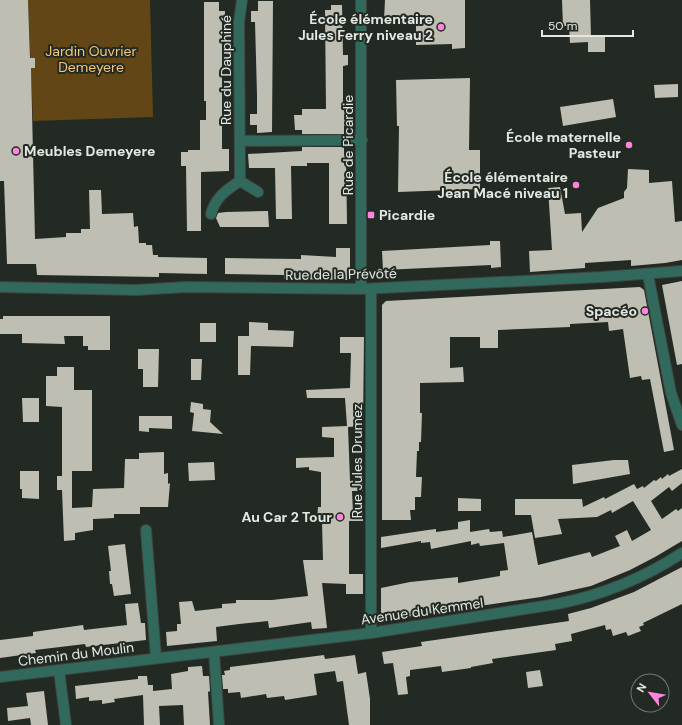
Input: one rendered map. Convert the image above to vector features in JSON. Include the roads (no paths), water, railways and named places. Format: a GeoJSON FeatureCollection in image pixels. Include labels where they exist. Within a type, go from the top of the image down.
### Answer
{"type":"FeatureCollection","features":[{"type":"Feature","properties":{"kind":"street","name":"Rue du Dauphiné"},"geometry":{"type":"LineString","coordinates":[[240,181],[239,22],[242,0]]}},
{"type":"Feature","properties":{"kind":"street","name":"Rue de Picardie"},"geometry":{"type":"LineString","coordinates":[[361,0],[362,140],[366,289]]}},
{"type":"Feature","properties":{"kind":"street"},"geometry":{"type":"LineString","coordinates":[[240,141],[362,140]]}},
{"type":"Feature","properties":{"kind":"street"},"geometry":{"type":"LineString","coordinates":[[211,214],[218,198],[228,188],[240,181],[258,192]]}},
{"type":"Feature","properties":{"kind":"street","name":"Rue de la Prévôté"},"geometry":{"type":"LineString","coordinates":[[0,287],[136,290],[186,287],[366,289],[648,275],[682,271]]}},
{"type":"Feature","properties":{"kind":"street"},"geometry":{"type":"LineString","coordinates":[[648,275],[671,392],[682,425]]}},
{"type":"Feature","properties":{"kind":"street","name":"Rue Jules Drumez"},"geometry":{"type":"LineString","coordinates":[[366,289],[371,633]]}},
{"type":"Feature","properties":{"kind":"street"},"geometry":{"type":"LineString","coordinates":[[146,530],[156,658]]}},
{"type":"Feature","properties":{"kind":"street","name":"Avenue du Kemmel"},"geometry":{"type":"LineString","coordinates":[[156,658],[371,633],[570,602],[625,584],[660,567],[682,553]]}},
{"type":"Feature","properties":{"kind":"street"},"geometry":{"type":"LineString","coordinates":[[214,652],[219,725]]}},
{"type":"Feature","properties":{"kind":"street","name":"Chemin du Moulin"},"geometry":{"type":"LineString","coordinates":[[0,678],[156,658]]}},
{"type":"Feature","properties":{"kind":"street"},"geometry":{"type":"LineString","coordinates":[[59,670],[66,725]]}},
{"type":"Feature","properties":{"kind":"place","name":"École élémentaire Jules Ferry niveau 2"},"geometry":{"type":"Point","coordinates":[441,27]}},
{"type":"Feature","properties":{"kind":"place","name":"École maternelle Pasteur"},"geometry":{"type":"Point","coordinates":[629,145]}},
{"type":"Feature","properties":{"kind":"place","name":"Meubles Demeyere"},"geometry":{"type":"Point","coordinates":[16,151]}},
{"type":"Feature","properties":{"kind":"place","name":"École élémentaire Jean Macé niveau 1"},"geometry":{"type":"Point","coordinates":[576,185]}},
{"type":"Feature","properties":{"kind":"place","name":"Picardie"},"geometry":{"type":"Point","coordinates":[371,215]}},
{"type":"Feature","properties":{"kind":"place","name":"Spacéo"},"geometry":{"type":"Point","coordinates":[645,311]}},
{"type":"Feature","properties":{"kind":"place","name":"Au Car 2 Tour"},"geometry":{"type":"Point","coordinates":[340,517]}},
{"type":"Feature","properties":{"kind":"park label","name":"Jardin Ouvrier Demeyere"},"geometry":{"type":"Point","coordinates":[91,60]}}]}
